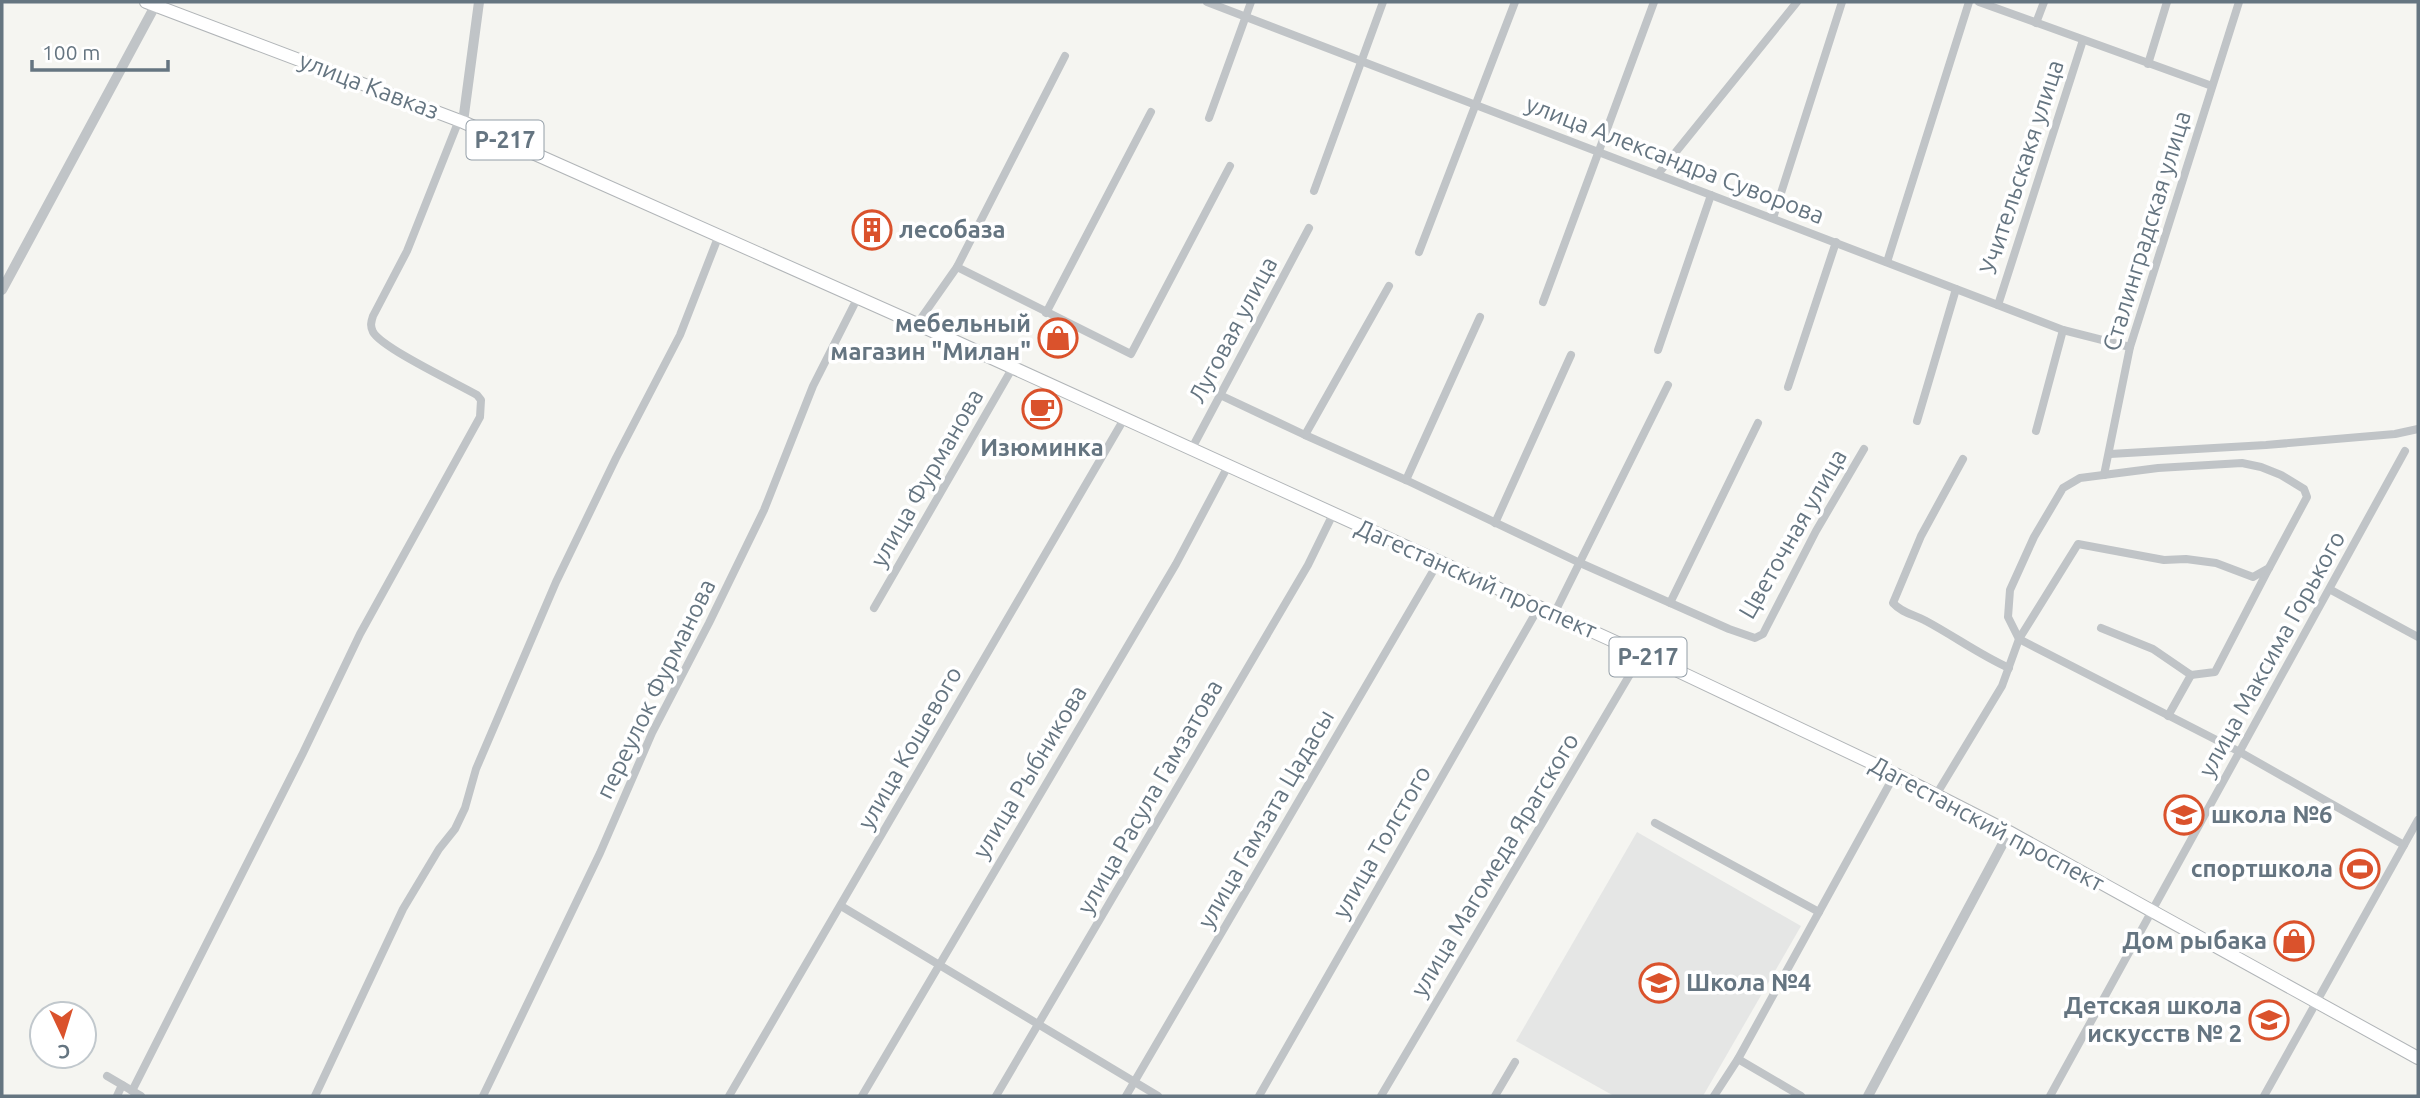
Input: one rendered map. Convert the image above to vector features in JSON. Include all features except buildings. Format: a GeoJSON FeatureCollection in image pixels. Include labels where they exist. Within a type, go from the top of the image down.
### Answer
{"type":"FeatureCollection","features":[{"type":"Feature","properties":{"kind":"highway","name":"улица Кавказ"},"geometry":{"type":"LineString","coordinates":[[151,4],[461,121],[858,297]]}},
{"type":"Feature","properties":{"kind":"highway","name":"Дагестанский проспект"},"geometry":{"type":"LineString","coordinates":[[858,297],[1642,654],[1895,774],[2009,832],[2418,1058]]}},
{"type":"Feature","properties":{"kind":"street"},"geometry":{"type":"LineString","coordinates":[[132,1091],[360,635],[481,417],[481,400],[477,395],[387,346],[374,335],[371,327],[373,316],[407,251],[461,121],[479,2]]}},
{"type":"Feature","properties":{"kind":"street","name":"улица Александра Суворова"},"geometry":{"type":"LineString","coordinates":[[1208,2],[2063,330],[2130,347]]}},
{"type":"Feature","properties":{"kind":"street"},"geometry":{"type":"LineString","coordinates":[[1209,118],[1251,2]]}},
{"type":"Feature","properties":{"kind":"street"},"geometry":{"type":"LineString","coordinates":[[1314,191],[1383,2]]}},
{"type":"Feature","properties":{"kind":"street"},"geometry":{"type":"LineString","coordinates":[[1419,252],[1515,2]]}},
{"type":"Feature","properties":{"kind":"street"},"geometry":{"type":"LineString","coordinates":[[1543,302],[1654,2]]}},
{"type":"Feature","properties":{"kind":"street"},"geometry":{"type":"LineString","coordinates":[[1658,174],[1797,2]]}},
{"type":"Feature","properties":{"kind":"street"},"geometry":{"type":"LineString","coordinates":[[1773,218],[1842,2]]}},
{"type":"Feature","properties":{"kind":"street"},"geometry":{"type":"LineString","coordinates":[[1887,262],[1969,2]]}},
{"type":"Feature","properties":{"kind":"street"},"geometry":{"type":"LineString","coordinates":[[1979,2],[2212,86]]}},
{"type":"Feature","properties":{"kind":"street"},"geometry":{"type":"LineString","coordinates":[[2036,23],[2043,2]]}},
{"type":"Feature","properties":{"kind":"street"},"geometry":{"type":"LineString","coordinates":[[2148,64],[2166,2]]}},
{"type":"Feature","properties":{"kind":"street","name":"Сталинградская улица"},"geometry":{"type":"LineString","coordinates":[[2104,475],[2130,347],[2239,2]]}},
{"type":"Feature","properties":{"kind":"street"},"geometry":{"type":"LineString","coordinates":[[2,290],[151,4]]}},
{"type":"Feature","properties":{"kind":"street","name":"Учительскакя улица"},"geometry":{"type":"LineString","coordinates":[[1998,305],[2083,40]]}},
{"type":"Feature","properties":{"kind":"street"},"geometry":{"type":"LineString","coordinates":[[917,324],[957,267],[1065,56]]}},
{"type":"Feature","properties":{"kind":"street"},"geometry":{"type":"LineString","coordinates":[[1046,313],[1151,112]]}},
{"type":"Feature","properties":{"kind":"street"},"geometry":{"type":"LineString","coordinates":[[957,267],[1131,354],[1230,166]]}},
{"type":"Feature","properties":{"kind":"street"},"geometry":{"type":"LineString","coordinates":[[1658,349],[1712,195]]}},
{"type":"Feature","properties":{"kind":"street","name":"Луговая улица"},"geometry":{"type":"LineString","coordinates":[[1191,450],[1309,228]]}},
{"type":"Feature","properties":{"kind":"street"},"geometry":{"type":"LineString","coordinates":[[316,1096],[403,909],[460,818],[475,769],[556,582],[615,458],[680,335],[719,235]]}},
{"type":"Feature","properties":{"kind":"street"},"geometry":{"type":"LineString","coordinates":[[1788,387],[1836,242]]}},
{"type":"Feature","properties":{"kind":"street"},"geometry":{"type":"LineString","coordinates":[[1305,435],[1389,286]]}},
{"type":"Feature","properties":{"kind":"street","name":"Учительскакя улица"},"geometry":{"type":"LineString","coordinates":[[1917,421],[1956,289]]}},
{"type":"Feature","properties":{"kind":"street","name":"переулок Фурманова"},"geometry":{"type":"LineString","coordinates":[[483,1096],[600,853],[652,733],[764,510],[813,386],[858,297]]}},
{"type":"Feature","properties":{"kind":"street"},"geometry":{"type":"LineString","coordinates":[[1406,480],[1480,317]]}},
{"type":"Feature","properties":{"kind":"street"},"geometry":{"type":"LineString","coordinates":[[2036,431],[2063,330]]}},
{"type":"Feature","properties":{"kind":"street"},"geometry":{"type":"LineString","coordinates":[[1495,523],[1571,355]]}},
{"type":"Feature","properties":{"kind":"street","name":"улица Фурманова"},"geometry":{"type":"LineString","coordinates":[[874,608],[1013,367]]}},
{"type":"Feature","properties":{"kind":"street"},"geometry":{"type":"LineString","coordinates":[[1554,614],[1668,385]]}},
{"type":"Feature","properties":{"kind":"street"},"geometry":{"type":"LineString","coordinates":[[1220,395],[1670,603],[1707,522],[1758,423]]}},
{"type":"Feature","properties":{"kind":"street","name":"улица Кошевого"},"geometry":{"type":"LineString","coordinates":[[729,1096],[1124,419]]}},
{"type":"Feature","properties":{"kind":"street"},"geometry":{"type":"LineString","coordinates":[[2110,454],[2266,444],[2418,429]]}},
{"type":"Feature","properties":{"kind":"street","name":"Цветочная улица"},"geometry":{"type":"LineString","coordinates":[[1670,603],[1755,638],[1763,634],[1816,531],[1864,449]]}},
{"type":"Feature","properties":{"kind":"street","name":"улица Максима Горького"},"geometry":{"type":"LineString","coordinates":[[2050,1096],[2238,751],[2331,590],[2406,451]]}},
{"type":"Feature","properties":{"kind":"street"},"geometry":{"type":"LineString","coordinates":[[1963,459],[1921,536],[1893,603],[1900,611],[1922,618],[1989,659],[2009,668]]}},
{"type":"Feature","properties":{"kind":"street"},"geometry":{"type":"LineString","coordinates":[[2101,628],[2153,649],[2191,675],[2215,672],[2307,497],[2304,489],[2281,475],[2242,463],[2158,468],[2080,478],[2063,488],[2034,537],[2010,590],[2008,617],[2018,639],[2238,751],[2404,845]]}},
{"type":"Feature","properties":{"kind":"street","name":"улица Рыбникова"},"geometry":{"type":"LineString","coordinates":[[862,1096],[1176,564],[1228,466]]}},
{"type":"Feature","properties":{"kind":"street","name":"улица Расула Гамзатова"},"geometry":{"type":"LineString","coordinates":[[996,1096],[1308,565],[1333,514]]}},
{"type":"Feature","properties":{"kind":"street"},"geometry":{"type":"LineString","coordinates":[[1936,795],[2002,686],[2018,639],[2078,544],[2164,560],[2186,559],[2216,563],[2253,577],[2269,568]]}},
{"type":"Feature","properties":{"kind":"street","name":"улица Гамзата Цадасы"},"geometry":{"type":"LineString","coordinates":[[1126,1096],[1438,561]]}},
{"type":"Feature","properties":{"kind":"street"},"geometry":{"type":"LineString","coordinates":[[2331,590],[2418,637]]}},
{"type":"Feature","properties":{"kind":"street","name":"улица Толстого"},"geometry":{"type":"LineString","coordinates":[[1259,1096],[1539,607]]}},
{"type":"Feature","properties":{"kind":"street","name":"улица Магомеда Ярагского"},"geometry":{"type":"LineString","coordinates":[[1381,1096],[1642,654]]}},
{"type":"Feature","properties":{"kind":"street"},"geometry":{"type":"LineString","coordinates":[[2168,716],[2191,675]]}},
{"type":"Feature","properties":{"kind":"street"},"geometry":{"type":"LineString","coordinates":[[1714,1096],[1738,1059],[1895,774]]}},
{"type":"Feature","properties":{"kind":"street"},"geometry":{"type":"LineString","coordinates":[[2264,1096],[2418,820]]}},
{"type":"Feature","properties":{"kind":"street"},"geometry":{"type":"LineString","coordinates":[[1655,823],[1819,912]]}},
{"type":"Feature","properties":{"kind":"street"},"geometry":{"type":"LineString","coordinates":[[1868,1096],[2009,832]]}},
{"type":"Feature","properties":{"kind":"street"},"geometry":{"type":"LineString","coordinates":[[841,906],[1157,1096]]}},
{"type":"Feature","properties":{"kind":"street"},"geometry":{"type":"LineString","coordinates":[[1738,1059],[1801,1096]]}},
{"type":"Feature","properties":{"kind":"street"},"geometry":{"type":"LineString","coordinates":[[1495,1096],[1515,1062]]}},
{"type":"Feature","properties":{"kind":"street"},"geometry":{"type":"LineString","coordinates":[[107,1076],[141,1096]]}},
{"type":"Feature","properties":{"kind":"street"},"geometry":{"type":"LineString","coordinates":[[117,1096],[122,1084]]}},
{"type":"Feature","properties":{"kind":"shaded area","name":"Школа №4"},"geometry":{"type":"Polygon","coordinates":[[[1637,832],[1801,926],[1703,1096],[1614,1096],[1516,1041],[1637,832]]]}},
{"type":"Feature","properties":{"kind":"place","name":"лесобаза"},"geometry":{"type":"Point","coordinates":[872,230]}},
{"type":"Feature","properties":{"kind":"place","name":"мебельный магазин \"Милан\""},"geometry":{"type":"Point","coordinates":[1058,338]}},
{"type":"Feature","properties":{"kind":"place","name":"Изюминка"},"geometry":{"type":"Point","coordinates":[1042,409]}},
{"type":"Feature","properties":{"kind":"place","name":"школа №6"},"geometry":{"type":"Point","coordinates":[2184,815]}},
{"type":"Feature","properties":{"kind":"place","name":"спортшкола"},"geometry":{"type":"Point","coordinates":[2360,869]}},
{"type":"Feature","properties":{"kind":"place","name":"Дом рыбака"},"geometry":{"type":"Point","coordinates":[2294,941]}},
{"type":"Feature","properties":{"kind":"place","name":"Школа №4"},"geometry":{"type":"Point","coordinates":[1659,983]}},
{"type":"Feature","properties":{"kind":"place","name":"Детская школа искусств № 2"},"geometry":{"type":"Point","coordinates":[2269,1020]}}]}
